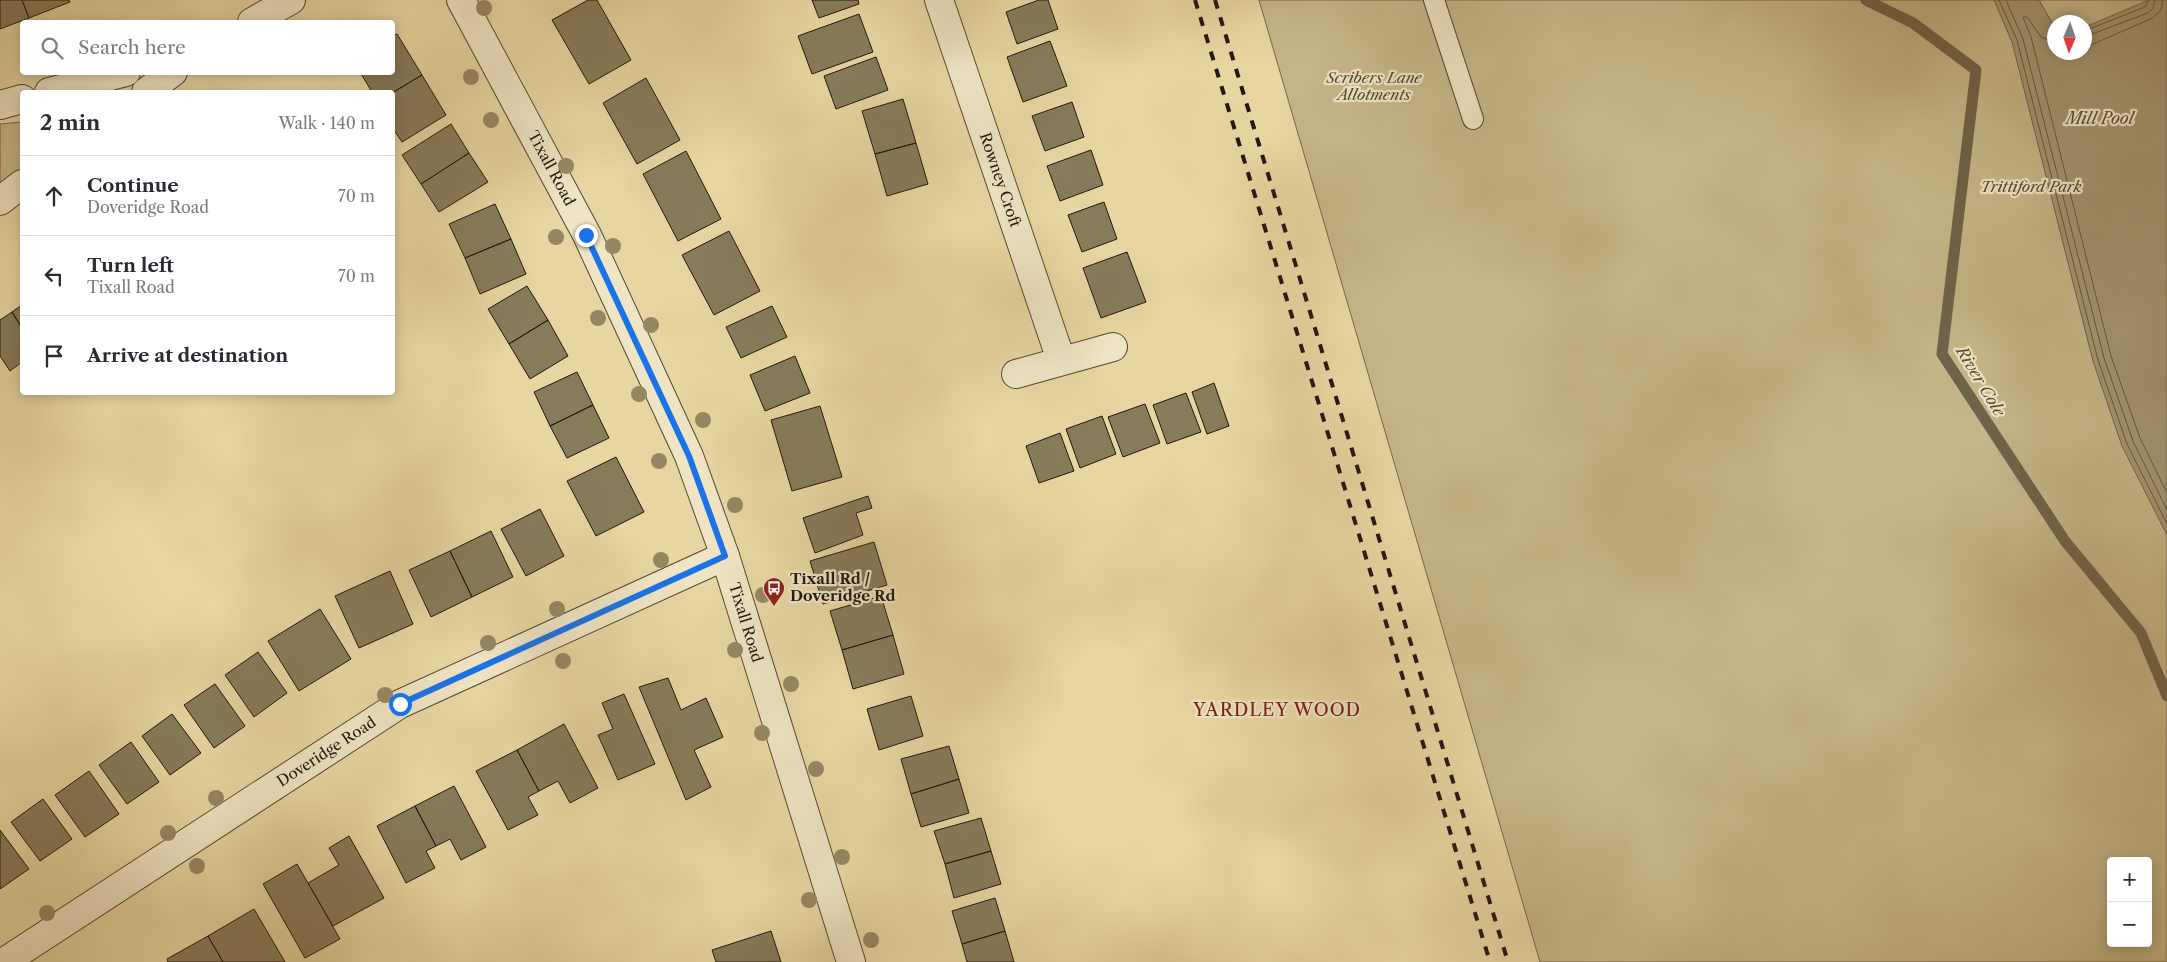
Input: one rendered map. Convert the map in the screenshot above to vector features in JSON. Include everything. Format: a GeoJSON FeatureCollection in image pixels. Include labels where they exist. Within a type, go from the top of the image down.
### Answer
{"type":"FeatureCollection","features":[{"type":"Feature","properties":{"kind":"street"},"geometry":{"type":"LineString","coordinates":[[256,20],[291,0]]}},
{"type":"Feature","properties":{"kind":"street","name":"Tixall Road"},"geometry":{"type":"LineString","coordinates":[[461,0],[586,235],[689,456],[725,556],[851,962]]}},
{"type":"Feature","properties":{"kind":"street","name":"Rowney Croft"},"geometry":{"type":"LineString","coordinates":[[939,0],[1061,360]]}},
{"type":"Feature","properties":{"kind":"street"},"geometry":{"type":"LineString","coordinates":[[57,90],[114,75]]}},
{"type":"Feature","properties":{"kind":"street"},"geometry":{"type":"LineString","coordinates":[[149,90],[169,75]]}},
{"type":"Feature","properties":{"kind":"street"},"geometry":{"type":"LineString","coordinates":[[0,105],[20,100]]}},
{"type":"Feature","properties":{"kind":"street"},"geometry":{"type":"LineString","coordinates":[[0,201],[20,186]]}},
{"type":"Feature","properties":{"kind":"street"},"geometry":{"type":"LineString","coordinates":[[1016,374],[1113,347]]}},
{"type":"Feature","properties":{"kind":"street","name":"Doveridge Road"},"geometry":{"type":"LineString","coordinates":[[4,962],[400,704],[725,556]]}},
{"type":"Feature","properties":{"kind":"lane"},"geometry":{"type":"LineString","coordinates":[[1434,0],[1473,119]]}},
{"type":"Feature","properties":{"kind":"green space"},"geometry":{"type":"Polygon","coordinates":[[[1259,0],[2167,0],[2167,962],[1540,962],[1259,0]]]}},
{"type":"Feature","properties":{"kind":"green space"},"geometry":{"type":"Polygon","coordinates":[[[20,122],[20,173],[0,190],[0,124],[20,122]]]}},
{"type":"Feature","properties":{"kind":"water","name":"Mill Pool"},"geometry":{"type":"Polygon","coordinates":[[[1994,0],[2039,0],[2048,15],[2047,60],[2092,60],[2092,24],[2149,0],[2167,0],[2167,535],[2122,446],[2093,361],[2012,42],[1994,0]]]}},
{"type":"Feature","properties":{"kind":"building"},"geometry":{"type":"Polygon","coordinates":[[[0,0],[22,0],[29,18],[0,29],[0,0]]]}},
{"type":"Feature","properties":{"kind":"building"},"geometry":{"type":"Polygon","coordinates":[[[22,0],[69,0],[70,2],[29,18],[22,0]]]}},
{"type":"Feature","properties":{"kind":"building"},"geometry":{"type":"Polygon","coordinates":[[[588,0],[597,0],[631,60],[589,84],[552,20],[588,0]]]}},
{"type":"Feature","properties":{"kind":"building"},"geometry":{"type":"Polygon","coordinates":[[[812,0],[858,0],[859,4],[819,18],[812,0]]]}},
{"type":"Feature","properties":{"kind":"building"},"geometry":{"type":"Polygon","coordinates":[[[1039,0],[1048,0],[1058,29],[1017,44],[1006,12],[1039,0]]]}},
{"type":"Feature","properties":{"kind":"building"},"geometry":{"type":"Polygon","coordinates":[[[859,14],[873,52],[812,74],[798,36],[859,14]]]}},
{"type":"Feature","properties":{"kind":"building"},"geometry":{"type":"Polygon","coordinates":[[[397,34],[422,75],[395,91],[371,90],[362,75],[395,75],[395,35],[397,34]]]}},
{"type":"Feature","properties":{"kind":"building"},"geometry":{"type":"Polygon","coordinates":[[[1050,41],[1067,86],[1023,102],[1007,57],[1050,41]]]}},
{"type":"Feature","properties":{"kind":"building"},"geometry":{"type":"Polygon","coordinates":[[[876,57],[888,90],[836,109],[824,76],[876,57]]]}},
{"type":"Feature","properties":{"kind":"building"},"geometry":{"type":"Polygon","coordinates":[[[422,75],[446,115],[402,142],[395,132],[395,91],[422,75]]]}},
{"type":"Feature","properties":{"kind":"building"},"geometry":{"type":"Polygon","coordinates":[[[646,78],[680,140],[637,164],[603,103],[646,78]]]}},
{"type":"Feature","properties":{"kind":"building"},"geometry":{"type":"Polygon","coordinates":[[[903,99],[916,143],[875,154],[862,111],[903,99]]]}},
{"type":"Feature","properties":{"kind":"building"},"geometry":{"type":"Polygon","coordinates":[[[1072,102],[1084,137],[1045,151],[1032,116],[1072,102]]]}},
{"type":"Feature","properties":{"kind":"building"},"geometry":{"type":"Polygon","coordinates":[[[451,124],[469,153],[421,184],[402,155],[451,124]]]}},
{"type":"Feature","properties":{"kind":"building"},"geometry":{"type":"Polygon","coordinates":[[[916,143],[928,184],[887,196],[875,154],[916,143]]]}},
{"type":"Feature","properties":{"kind":"building"},"geometry":{"type":"Polygon","coordinates":[[[1091,150],[1103,185],[1060,201],[1047,166],[1091,150]]]}},
{"type":"Feature","properties":{"kind":"building"},"geometry":{"type":"Polygon","coordinates":[[[686,151],[721,219],[678,241],[643,174],[686,151]]]}},
{"type":"Feature","properties":{"kind":"building"},"geometry":{"type":"Polygon","coordinates":[[[469,153],[488,182],[439,212],[421,184],[469,153]]]}},
{"type":"Feature","properties":{"kind":"building"},"geometry":{"type":"Polygon","coordinates":[[[1104,202],[1117,239],[1082,252],[1068,215],[1104,202]]]}},
{"type":"Feature","properties":{"kind":"building"},"geometry":{"type":"Polygon","coordinates":[[[495,204],[511,239],[465,258],[449,224],[495,204]]]}},
{"type":"Feature","properties":{"kind":"building"},"geometry":{"type":"Polygon","coordinates":[[[729,231],[760,291],[714,315],[682,255],[729,231]]]}},
{"type":"Feature","properties":{"kind":"building"},"geometry":{"type":"Polygon","coordinates":[[[511,239],[526,274],[480,294],[465,258],[511,239]]]}},
{"type":"Feature","properties":{"kind":"building"},"geometry":{"type":"Polygon","coordinates":[[[1127,252],[1146,302],[1101,318],[1083,268],[1127,252]]]}},
{"type":"Feature","properties":{"kind":"building"},"geometry":{"type":"Polygon","coordinates":[[[527,286],[548,320],[509,344],[488,309],[527,286]]]}},
{"type":"Feature","properties":{"kind":"building"},"geometry":{"type":"Polygon","coordinates":[[[20,306],[20,325],[12,312],[20,306]]]}},
{"type":"Feature","properties":{"kind":"building"},"geometry":{"type":"Polygon","coordinates":[[[772,306],[787,337],[741,358],[726,327],[772,306]]]}},
{"type":"Feature","properties":{"kind":"building"},"geometry":{"type":"Polygon","coordinates":[[[12,312],[20,325],[20,364],[10,371],[0,356],[0,320],[12,312]]]}},
{"type":"Feature","properties":{"kind":"building"},"geometry":{"type":"Polygon","coordinates":[[[548,320],[568,356],[530,379],[509,344],[548,320]]]}},
{"type":"Feature","properties":{"kind":"building"},"geometry":{"type":"Polygon","coordinates":[[[795,356],[810,393],[765,411],[750,375],[795,356]]]}},
{"type":"Feature","properties":{"kind":"building"},"geometry":{"type":"Polygon","coordinates":[[[577,372],[593,405],[550,426],[534,392],[577,372]]]}},
{"type":"Feature","properties":{"kind":"building"},"geometry":{"type":"Polygon","coordinates":[[[1214,383],[1229,426],[1207,434],[1192,392],[1214,383]]]}},
{"type":"Feature","properties":{"kind":"building"},"geometry":{"type":"Polygon","coordinates":[[[1186,393],[1201,432],[1167,444],[1153,405],[1186,393]]]}},
{"type":"Feature","properties":{"kind":"building"},"geometry":{"type":"Polygon","coordinates":[[[1145,404],[1160,443],[1123,457],[1108,417],[1145,404]]]}},
{"type":"Feature","properties":{"kind":"building"},"geometry":{"type":"Polygon","coordinates":[[[593,405],[609,438],[567,458],[550,426],[593,405]]]}},
{"type":"Feature","properties":{"kind":"building"},"geometry":{"type":"Polygon","coordinates":[[[820,406],[842,477],[792,491],[771,420],[820,406]]]}},
{"type":"Feature","properties":{"kind":"building"},"geometry":{"type":"Polygon","coordinates":[[[1102,416],[1116,454],[1080,468],[1066,429],[1102,416]]]}},
{"type":"Feature","properties":{"kind":"building"},"geometry":{"type":"Polygon","coordinates":[[[1060,433],[1074,471],[1039,483],[1026,446],[1060,433]]]}},
{"type":"Feature","properties":{"kind":"building"},"geometry":{"type":"Polygon","coordinates":[[[616,457],[644,512],[596,536],[567,481],[616,457]]]}},
{"type":"Feature","properties":{"kind":"building"},"geometry":{"type":"Polygon","coordinates":[[[868,496],[872,508],[856,513],[863,535],[815,553],[803,518],[868,496]]]}},
{"type":"Feature","properties":{"kind":"building"},"geometry":{"type":"Polygon","coordinates":[[[540,509],[564,556],[526,576],[501,529],[540,509]]]}},
{"type":"Feature","properties":{"kind":"building"},"geometry":{"type":"Polygon","coordinates":[[[491,531],[513,577],[472,597],[450,551],[491,531]]]}},
{"type":"Feature","properties":{"kind":"building"},"geometry":{"type":"Polygon","coordinates":[[[874,542],[887,585],[823,604],[810,561],[874,542]]]}},
{"type":"Feature","properties":{"kind":"building"},"geometry":{"type":"Polygon","coordinates":[[[450,551],[472,597],[431,617],[409,570],[450,551]]]}},
{"type":"Feature","properties":{"kind":"building"},"geometry":{"type":"Polygon","coordinates":[[[390,571],[413,624],[359,648],[335,596],[390,571]]]}},
{"type":"Feature","properties":{"kind":"building"},"geometry":{"type":"Polygon","coordinates":[[[881,596],[893,635],[842,650],[830,611],[881,596]]]}},
{"type":"Feature","properties":{"kind":"building"},"geometry":{"type":"Polygon","coordinates":[[[320,609],[351,659],[299,691],[268,641],[320,609]]]}},
{"type":"Feature","properties":{"kind":"building"},"geometry":{"type":"Polygon","coordinates":[[[893,635],[904,674],[853,689],[842,650],[893,635]]]}},
{"type":"Feature","properties":{"kind":"building"},"geometry":{"type":"Polygon","coordinates":[[[258,652],[287,693],[254,717],[225,675],[258,652]]]}},
{"type":"Feature","properties":{"kind":"building"},"geometry":{"type":"Polygon","coordinates":[[[668,678],[681,710],[706,698],[723,737],[694,750],[711,787],[686,800],[639,687],[668,678]]]}},
{"type":"Feature","properties":{"kind":"building"},"geometry":{"type":"Polygon","coordinates":[[[215,684],[245,726],[214,748],[184,705],[215,684]]]}},
{"type":"Feature","properties":{"kind":"building"},"geometry":{"type":"Polygon","coordinates":[[[624,694],[655,764],[618,780],[598,735],[613,729],[602,703],[624,694]]]}},
{"type":"Feature","properties":{"kind":"building"},"geometry":{"type":"Polygon","coordinates":[[[911,696],[923,736],[879,750],[867,709],[911,696]]]}},
{"type":"Feature","properties":{"kind":"building"},"geometry":{"type":"Polygon","coordinates":[[[172,714],[201,753],[170,775],[142,736],[172,714]]]}},
{"type":"Feature","properties":{"kind":"building"},"geometry":{"type":"Polygon","coordinates":[[[564,724],[598,788],[570,803],[558,781],[539,791],[517,750],[564,724]]]}},
{"type":"Feature","properties":{"kind":"building"},"geometry":{"type":"Polygon","coordinates":[[[131,742],[159,782],[127,804],[99,765],[131,742]]]}},
{"type":"Feature","properties":{"kind":"building"},"geometry":{"type":"Polygon","coordinates":[[[949,746],[959,779],[911,794],[901,759],[949,746]]]}},
{"type":"Feature","properties":{"kind":"building"},"geometry":{"type":"Polygon","coordinates":[[[517,750],[539,791],[528,797],[538,815],[508,830],[476,771],[517,750]]]}},
{"type":"Feature","properties":{"kind":"building"},"geometry":{"type":"Polygon","coordinates":[[[89,771],[119,814],[85,837],[55,795],[89,771]]]}},
{"type":"Feature","properties":{"kind":"building"},"geometry":{"type":"Polygon","coordinates":[[[959,779],[969,813],[921,827],[911,794],[959,779]]]}},
{"type":"Feature","properties":{"kind":"building"},"geometry":{"type":"Polygon","coordinates":[[[454,786],[486,847],[461,860],[450,839],[436,846],[415,806],[454,786]]]}},
{"type":"Feature","properties":{"kind":"building"},"geometry":{"type":"Polygon","coordinates":[[[43,799],[72,839],[40,861],[11,822],[43,799]]]}},
{"type":"Feature","properties":{"kind":"building"},"geometry":{"type":"Polygon","coordinates":[[[415,806],[436,846],[426,851],[435,868],[406,883],[377,826],[415,806]]]}},
{"type":"Feature","properties":{"kind":"building"},"geometry":{"type":"Polygon","coordinates":[[[981,818],[991,851],[945,864],[934,831],[981,818]]]}},
{"type":"Feature","properties":{"kind":"building"},"geometry":{"type":"Polygon","coordinates":[[[0,830],[29,869],[0,889],[0,830]]]}},
{"type":"Feature","properties":{"kind":"building"},"geometry":{"type":"Polygon","coordinates":[[[349,836],[384,898],[333,926],[308,883],[339,865],[329,848],[349,836]]]}},
{"type":"Feature","properties":{"kind":"building"},"geometry":{"type":"Polygon","coordinates":[[[991,851],[1001,884],[954,898],[945,864],[991,851]]]}},
{"type":"Feature","properties":{"kind":"building"},"geometry":{"type":"Polygon","coordinates":[[[297,864],[340,939],[305,958],[263,884],[297,864]]]}},
{"type":"Feature","properties":{"kind":"building"},"geometry":{"type":"Polygon","coordinates":[[[995,898],[1005,931],[962,944],[952,911],[995,898]]]}},
{"type":"Feature","properties":{"kind":"building"},"geometry":{"type":"Polygon","coordinates":[[[254,909],[285,962],[223,962],[208,936],[254,909]]]}},
{"type":"Feature","properties":{"kind":"building"},"geometry":{"type":"Polygon","coordinates":[[[771,931],[781,962],[716,962],[712,950],[771,931]]]}},
{"type":"Feature","properties":{"kind":"building"},"geometry":{"type":"Polygon","coordinates":[[[1005,931],[1014,962],[967,962],[962,944],[1005,931]]]}},
{"type":"Feature","properties":{"kind":"building"},"geometry":{"type":"Polygon","coordinates":[[[208,936],[223,962],[168,962],[167,959],[208,936]]]}},
{"type":"Feature","properties":{"kind":"waterway","name":"River Cole"},"geometry":{"type":"LineString","coordinates":[[1866,0],[1913,23],[1976,70],[1942,354],[2065,541],[2141,633],[2167,696]]}},
{"type":"Feature","properties":{"kind":"railway"},"geometry":{"type":"LineString","coordinates":[[1195,0],[1490,962]]}},
{"type":"Feature","properties":{"kind":"railway"},"geometry":{"type":"LineString","coordinates":[[1215,0],[1508,962]]}},
{"type":"Feature","properties":{"kind":"place","name":"Tixall Rd / Doveridge Rd"},"geometry":{"type":"Point","coordinates":[774,607]}},
{"type":"Feature","properties":{"kind":"district","name":"YARDLEY WOOD"},"geometry":{"type":"Point","coordinates":[1277,710]}},
{"type":"Feature","properties":{"kind":"route"},"geometry":{"type":"LineString","coordinates":[[400,704],[725,556],[689,456],[586,235]]}},
{"type":"Feature","properties":{"kind":"park label","name":"Scribers Lane Allotments"},"geometry":{"type":"Point","coordinates":[1374,86]}},
{"type":"Feature","properties":{"kind":"park label","name":"Trittiford Park"},"geometry":{"type":"Point","coordinates":[2031,187]}}]}
